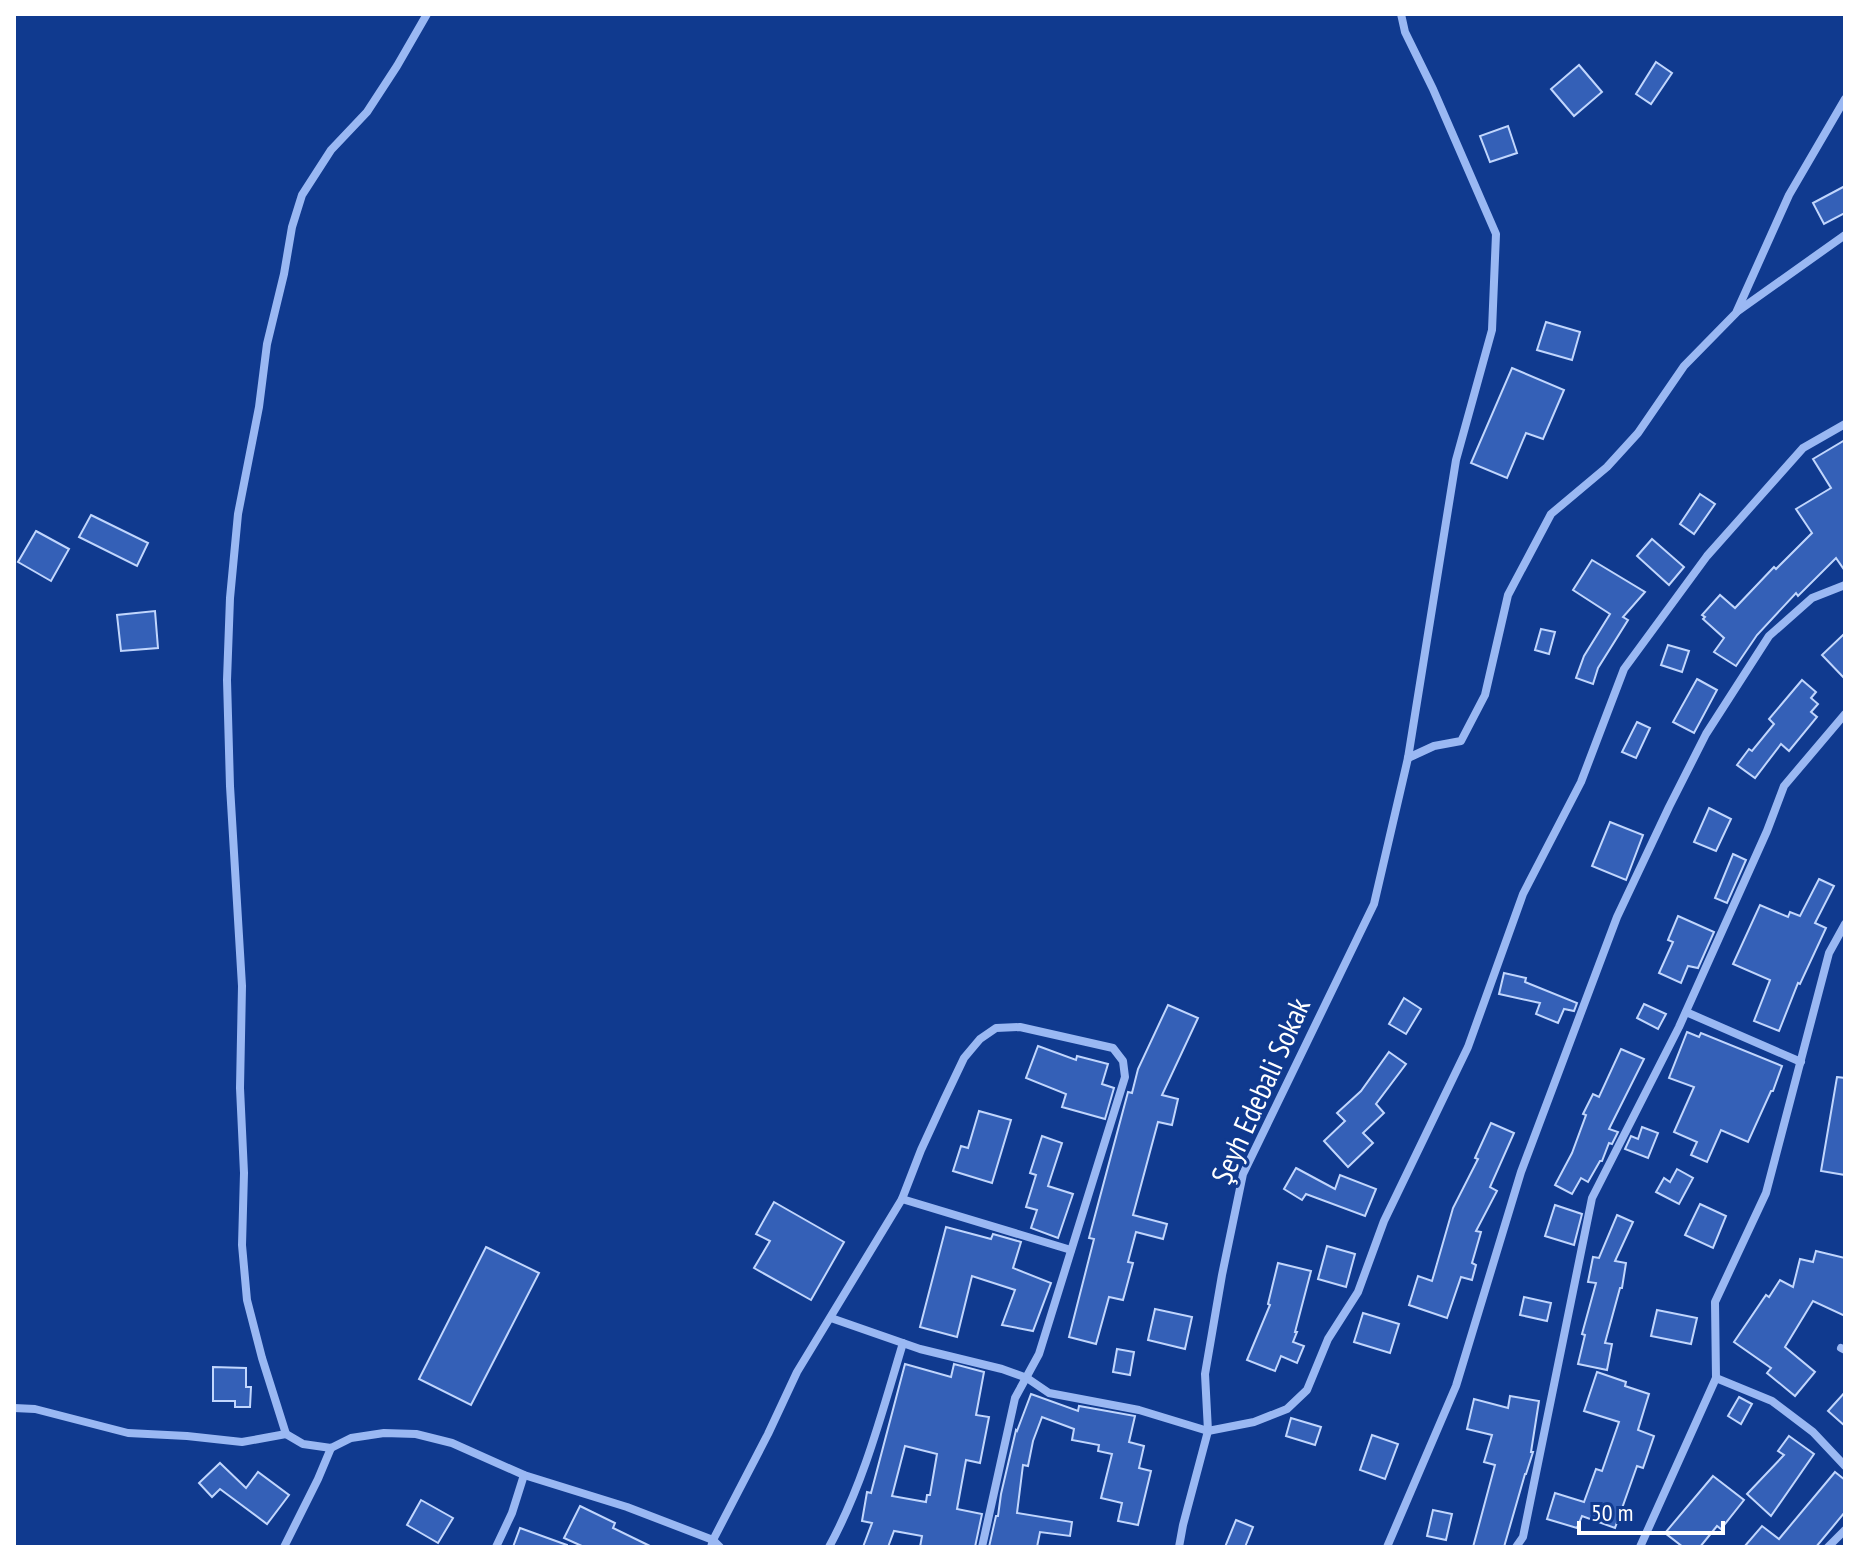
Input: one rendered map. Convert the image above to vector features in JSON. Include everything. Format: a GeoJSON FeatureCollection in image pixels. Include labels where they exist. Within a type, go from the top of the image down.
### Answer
{"type":"FeatureCollection","features":[{"type":"Feature","properties":{"kind":"street"},"geometry":{"type":"LineString","coordinates":[[286,1434],[247,1300],[242,1245],[242,986],[227,680],[230,598],[238,514],[259,407],[267,344],[292,227],[302,195],[331,150],[367,112],[427,14]]}},
{"type":"Feature","properties":{"kind":"street","name":"Şeyh Edebali Sokak"},"geometry":{"type":"LineString","coordinates":[[1179,1547],[1208,1431],[1205,1374],[1243,1174],[1374,904],[1408,758],[1456,460],[1492,330],[1496,234],[1405,32],[1401,14]]}},
{"type":"Feature","properties":{"kind":"street"},"geometry":{"type":"LineString","coordinates":[[1736,313],[1789,195],[1845,99]]}},
{"type":"Feature","properties":{"kind":"street"},"geometry":{"type":"LineString","coordinates":[[1408,758],[1434,746],[1461,741],[1485,695],[1508,595],[1551,514],[1607,467],[1638,433],[1684,366],[1736,313],[1845,235]]}},
{"type":"Feature","properties":{"kind":"street"},"geometry":{"type":"LineString","coordinates":[[831,1318],[903,1343],[1002,1369],[1027,1378],[1049,1393],[1139,1410],[1208,1431],[1254,1422],[1287,1409],[1307,1390],[1328,1339],[1358,1292],[1384,1221],[1468,1047],[1523,894],[1581,782],[1624,669],[1707,556],[1803,448],[1845,424]]}},
{"type":"Feature","properties":{"kind":"street"},"geometry":{"type":"LineString","coordinates":[[1387,1547],[1456,1386],[1521,1172],[1617,917],[1669,807],[1706,734],[1769,636],[1812,598],[1845,585]]}},
{"type":"Feature","properties":{"kind":"street"},"geometry":{"type":"LineString","coordinates":[[1516,1547],[1523,1537],[1592,1198],[1686,1012],[1784,786],[1845,714]]}},
{"type":"Feature","properties":{"kind":"street"},"geometry":{"type":"LineString","coordinates":[[1640,1547],[1716,1378],[1715,1302],[1766,1193],[1829,953],[1845,924]]}},
{"type":"Feature","properties":{"kind":"street"},"geometry":{"type":"LineString","coordinates":[[1686,1012],[1801,1062]]}},
{"type":"Feature","properties":{"kind":"street"},"geometry":{"type":"LineString","coordinates":[[14,1408],[35,1409],[128,1433],[242,1442],[286,1434],[303,1444],[331,1448],[351,1438],[384,1433],[416,1434],[452,1443],[524,1475],[627,1507],[714,1545],[797,1372],[902,1199],[964,1058],[980,1039],[996,1028],[1020,1027],[1113,1048],[1123,1061],[1125,1077],[1039,1354],[1015,1398],[982,1547]]}},
{"type":"Feature","properties":{"kind":"street"},"geometry":{"type":"LineString","coordinates":[[902,1199],[1071,1250]]}},
{"type":"Feature","properties":{"kind":"street"},"geometry":{"type":"LineString","coordinates":[[829,1547],[869,1455],[903,1343]]}},
{"type":"Feature","properties":{"kind":"street"},"geometry":{"type":"LineString","coordinates":[[1716,1378],[1772,1401],[1813,1432],[1844,1464]]}},
{"type":"Feature","properties":{"kind":"street"},"geometry":{"type":"LineString","coordinates":[[284,1547],[331,1448]]}},
{"type":"Feature","properties":{"kind":"street"},"geometry":{"type":"LineString","coordinates":[[496,1547],[512,1513],[524,1475]]}},
{"type":"Feature","properties":{"kind":"street"},"geometry":{"type":"LineString","coordinates":[[1828,1547],[1845,1530]]}},
{"type":"Feature","properties":{"kind":"building"},"geometry":{"type":"Polygon","coordinates":[[[1656,62],[1672,73],[1651,104],[1636,94],[1656,62]]]}},
{"type":"Feature","properties":{"kind":"building"},"geometry":{"type":"Polygon","coordinates":[[[1579,65],[1602,92],[1574,116],[1551,89],[1579,65]]]}},
{"type":"Feature","properties":{"kind":"building"},"geometry":{"type":"Polygon","coordinates":[[[1508,126],[1517,153],[1490,162],[1480,136],[1508,126]]]}},
{"type":"Feature","properties":{"kind":"building"},"geometry":{"type":"Polygon","coordinates":[[[1845,186],[1845,213],[1824,224],[1813,203],[1845,186]]]}},
{"type":"Feature","properties":{"kind":"building"},"geometry":{"type":"Polygon","coordinates":[[[1546,322],[1580,332],[1572,360],[1537,350],[1546,322]]]}},
{"type":"Feature","properties":{"kind":"building"},"geometry":{"type":"Polygon","coordinates":[[[1512,368],[1564,390],[1543,439],[1526,433],[1507,478],[1471,463],[1512,368]]]}},
{"type":"Feature","properties":{"kind":"building"},"geometry":{"type":"Polygon","coordinates":[[[1845,440],[1845,571],[1836,558],[1798,596],[1796,593],[1757,635],[1736,666],[1714,652],[1724,638],[1702,615],[1720,595],[1735,608],[1812,533],[1796,509],[1831,488],[1813,459],[1845,440]]]}},
{"type":"Feature","properties":{"kind":"building"},"geometry":{"type":"Polygon","coordinates":[[[1700,494],[1715,504],[1694,534],[1680,524],[1700,494]]]}},
{"type":"Feature","properties":{"kind":"building"},"geometry":{"type":"Polygon","coordinates":[[[91,515],[148,543],[137,566],[79,537],[91,515]]]}},
{"type":"Feature","properties":{"kind":"building"},"geometry":{"type":"Polygon","coordinates":[[[36,531],[69,549],[51,581],[18,562],[36,531]]]}},
{"type":"Feature","properties":{"kind":"building"},"geometry":{"type":"Polygon","coordinates":[[[1652,539],[1684,567],[1669,585],[1637,556],[1652,539]]]}},
{"type":"Feature","properties":{"kind":"building"},"geometry":{"type":"Polygon","coordinates":[[[1592,560],[1645,592],[1623,617],[1628,620],[1598,668],[1593,684],[1576,678],[1584,656],[1610,614],[1573,590],[1592,560]]]}},
{"type":"Feature","properties":{"kind":"building"},"geometry":{"type":"Polygon","coordinates":[[[155,611],[158,648],[121,651],[117,615],[155,611]]]}},
{"type":"Feature","properties":{"kind":"building"},"geometry":{"type":"Polygon","coordinates":[[[1541,629],[1555,632],[1549,654],[1535,650],[1541,629]]]}},
{"type":"Feature","properties":{"kind":"building"},"geometry":{"type":"Polygon","coordinates":[[[1845,633],[1845,679],[1822,655],[1845,633]]]}},
{"type":"Feature","properties":{"kind":"building"},"geometry":{"type":"Polygon","coordinates":[[[1668,645],[1689,651],[1682,672],[1661,665],[1668,645]]]}},
{"type":"Feature","properties":{"kind":"building"},"geometry":{"type":"Polygon","coordinates":[[[1697,679],[1717,690],[1694,733],[1673,722],[1697,679]]]}},
{"type":"Feature","properties":{"kind":"building"},"geometry":{"type":"Polygon","coordinates":[[[1802,680],[1816,692],[1811,698],[1818,704],[1811,712],[1817,717],[1789,751],[1781,744],[1755,778],[1737,765],[1774,724],[1769,719],[1802,680]]]}},
{"type":"Feature","properties":{"kind":"building"},"geometry":{"type":"Polygon","coordinates":[[[1637,722],[1650,728],[1636,758],[1622,752],[1637,722]]]}},
{"type":"Feature","properties":{"kind":"building"},"geometry":{"type":"Polygon","coordinates":[[[1709,808],[1731,819],[1716,851],[1694,842],[1709,808]]]}},
{"type":"Feature","properties":{"kind":"building"},"geometry":{"type":"Polygon","coordinates":[[[1610,822],[1643,835],[1626,880],[1592,866],[1610,822]]]}},
{"type":"Feature","properties":{"kind":"building"},"geometry":{"type":"Polygon","coordinates":[[[1733,854],[1746,860],[1727,903],[1715,898],[1733,854]]]}},
{"type":"Feature","properties":{"kind":"building"},"geometry":{"type":"Polygon","coordinates":[[[1819,879],[1834,886],[1815,923],[1826,928],[1798,983],[1779,1031],[1754,1021],[1770,980],[1733,964],[1760,905],[1788,917],[1790,912],[1800,916],[1819,879]]]}},
{"type":"Feature","properties":{"kind":"building"},"geometry":{"type":"Polygon","coordinates":[[[1678,916],[1714,932],[1698,968],[1688,966],[1681,983],[1659,973],[1673,942],[1668,940],[1678,916]]]}},
{"type":"Feature","properties":{"kind":"building"},"geometry":{"type":"Polygon","coordinates":[[[1504,973],[1526,978],[1525,982],[1577,1003],[1574,1011],[1564,1009],[1558,1023],[1536,1014],[1540,1003],[1499,994],[1504,973]]]}},
{"type":"Feature","properties":{"kind":"building"},"geometry":{"type":"Polygon","coordinates":[[[1404,998],[1421,1009],[1406,1034],[1389,1024],[1404,998]]]}},
{"type":"Feature","properties":{"kind":"building"},"geometry":{"type":"Polygon","coordinates":[[[1644,1004],[1666,1014],[1658,1029],[1637,1018],[1644,1004]]]}},
{"type":"Feature","properties":{"kind":"building"},"geometry":{"type":"Polygon","coordinates":[[[1168,1005],[1198,1018],[1162,1095],[1178,1099],[1172,1125],[1158,1122],[1133,1215],[1167,1224],[1163,1239],[1136,1232],[1128,1262],[1133,1263],[1123,1300],[1109,1297],[1096,1344],[1069,1337],[1094,1239],[1089,1238],[1128,1092],[1132,1093],[1138,1069],[1168,1005]]]}},
{"type":"Feature","properties":{"kind":"building"},"geometry":{"type":"Polygon","coordinates":[[[1687,1032],[1699,1037],[1701,1033],[1782,1066],[1748,1142],[1721,1130],[1707,1162],[1691,1155],[1697,1142],[1674,1132],[1694,1087],[1669,1078],[1687,1032]]]}},
{"type":"Feature","properties":{"kind":"building"},"geometry":{"type":"Polygon","coordinates":[[[1038,1046],[1076,1060],[1077,1056],[1108,1064],[1102,1084],[1114,1088],[1105,1119],[1062,1107],[1066,1094],[1026,1078],[1038,1046]]]}},
{"type":"Feature","properties":{"kind":"building"},"geometry":{"type":"Polygon","coordinates":[[[1621,1049],[1644,1059],[1609,1129],[1618,1132],[1612,1144],[1609,1143],[1588,1182],[1581,1178],[1572,1194],[1555,1185],[1572,1153],[1586,1115],[1583,1114],[1593,1094],[1599,1097],[1621,1049]]]}},
{"type":"Feature","properties":{"kind":"building"},"geometry":{"type":"Polygon","coordinates":[[[1389,1052],[1406,1064],[1376,1104],[1384,1113],[1363,1133],[1373,1143],[1348,1167],[1324,1141],[1345,1121],[1337,1113],[1361,1091],[1389,1052]]]}},
{"type":"Feature","properties":{"kind":"building"},"geometry":{"type":"Polygon","coordinates":[[[1837,1077],[1845,1078],[1845,1175],[1821,1171],[1837,1077]]]}},
{"type":"Feature","properties":{"kind":"building"},"geometry":{"type":"Polygon","coordinates":[[[979,1111],[1011,1120],[992,1183],[953,1171],[961,1146],[968,1148],[979,1111]]]}},
{"type":"Feature","properties":{"kind":"building"},"geometry":{"type":"Polygon","coordinates":[[[1491,1123],[1514,1133],[1490,1187],[1497,1191],[1476,1231],[1481,1232],[1472,1263],[1476,1265],[1472,1280],[1461,1277],[1447,1318],[1409,1305],[1418,1276],[1432,1281],[1453,1208],[1478,1159],[1475,1158],[1491,1123]]]}},
{"type":"Feature","properties":{"kind":"building"},"geometry":{"type":"Polygon","coordinates":[[[1642,1127],[1658,1133],[1648,1158],[1625,1149],[1631,1136],[1638,1139],[1642,1127]]]}},
{"type":"Feature","properties":{"kind":"building"},"geometry":{"type":"Polygon","coordinates":[[[1042,1136],[1062,1143],[1048,1186],[1073,1194],[1058,1238],[1031,1228],[1037,1210],[1026,1207],[1036,1175],[1030,1173],[1042,1136]]]}},
{"type":"Feature","properties":{"kind":"building"},"geometry":{"type":"Polygon","coordinates":[[[1296,1168],[1335,1189],[1340,1175],[1376,1189],[1365,1216],[1306,1194],[1302,1200],[1284,1189],[1296,1168]]]}},
{"type":"Feature","properties":{"kind":"building"},"geometry":{"type":"Polygon","coordinates":[[[1677,1169],[1693,1178],[1679,1204],[1656,1192],[1664,1178],[1670,1182],[1677,1169]]]}},
{"type":"Feature","properties":{"kind":"building"},"geometry":{"type":"Polygon","coordinates":[[[774,1202],[844,1242],[811,1300],[754,1268],[770,1241],[756,1234],[774,1202]]]}},
{"type":"Feature","properties":{"kind":"building"},"geometry":{"type":"Polygon","coordinates":[[[1700,1204],[1726,1216],[1713,1248],[1685,1235],[1700,1204]]]}},
{"type":"Feature","properties":{"kind":"building"},"geometry":{"type":"Polygon","coordinates":[[[1555,1205],[1582,1214],[1574,1245],[1545,1236],[1555,1205]]]}},
{"type":"Feature","properties":{"kind":"building"},"geometry":{"type":"Polygon","coordinates":[[[1617,1215],[1633,1222],[1615,1261],[1626,1263],[1622,1288],[1605,1343],[1612,1344],[1607,1370],[1578,1364],[1585,1335],[1582,1334],[1596,1283],[1588,1282],[1593,1257],[1599,1258],[1617,1215]]]}},
{"type":"Feature","properties":{"kind":"building"},"geometry":{"type":"Polygon","coordinates":[[[946,1227],[991,1239],[993,1234],[1021,1242],[1013,1268],[1051,1283],[1033,1331],[1002,1325],[1015,1290],[972,1276],[957,1337],[920,1327],[946,1227]]]}},
{"type":"Feature","properties":{"kind":"building"},"geometry":{"type":"Polygon","coordinates":[[[1327,1246],[1355,1254],[1346,1287],[1318,1279],[1327,1246]]]}},
{"type":"Feature","properties":{"kind":"building"},"geometry":{"type":"Polygon","coordinates":[[[486,1247],[539,1273],[471,1405],[419,1379],[486,1247]]]}},
{"type":"Feature","properties":{"kind":"building"},"geometry":{"type":"Polygon","coordinates":[[[1816,1251],[1845,1258],[1845,1316],[1813,1301],[1785,1347],[1815,1372],[1795,1396],[1767,1373],[1771,1368],[1734,1342],[1766,1295],[1769,1297],[1780,1280],[1793,1287],[1800,1259],[1813,1262],[1816,1251]]]}},
{"type":"Feature","properties":{"kind":"building"},"geometry":{"type":"Polygon","coordinates":[[[1278,1263],[1311,1271],[1293,1342],[1304,1346],[1297,1363],[1281,1356],[1275,1371],[1247,1360],[1270,1305],[1278,1263]]]}},
{"type":"Feature","properties":{"kind":"building"},"geometry":{"type":"Polygon","coordinates":[[[1524,1297],[1551,1303],[1547,1321],[1520,1315],[1524,1297]]]}},
{"type":"Feature","properties":{"kind":"building"},"geometry":{"type":"Polygon","coordinates":[[[1155,1309],[1192,1317],[1185,1349],[1148,1340],[1155,1309]]]}},
{"type":"Feature","properties":{"kind":"building"},"geometry":{"type":"Polygon","coordinates":[[[1657,1310],[1697,1318],[1691,1344],[1651,1336],[1657,1310]]]}},
{"type":"Feature","properties":{"kind":"building"},"geometry":{"type":"Polygon","coordinates":[[[1363,1313],[1399,1324],[1390,1353],[1354,1342],[1363,1313]]]}},
{"type":"Feature","properties":{"kind":"building"},"geometry":{"type":"Polygon","coordinates":[[[1117,1349],[1134,1352],[1130,1375],[1113,1372],[1117,1349]]]}},
{"type":"Feature","properties":{"kind":"building"},"geometry":{"type":"Polygon","coordinates":[[[905,1364],[951,1377],[954,1364],[984,1372],[976,1415],[989,1417],[980,1463],[966,1460],[957,1509],[982,1514],[975,1547],[920,1547],[922,1536],[894,1531],[888,1547],[863,1547],[872,1523],[862,1521],[867,1492],[871,1493],[905,1364]],[[905,1446],[892,1496],[926,1502],[937,1454],[905,1446]]]}},
{"type":"Feature","properties":{"kind":"building"},"geometry":{"type":"Polygon","coordinates":[[[213,1367],[246,1368],[246,1387],[251,1387],[250,1407],[235,1407],[235,1401],[213,1401],[213,1367]]]}},
{"type":"Feature","properties":{"kind":"building"},"geometry":{"type":"Polygon","coordinates":[[[1597,1372],[1649,1394],[1638,1430],[1654,1436],[1643,1468],[1637,1466],[1615,1528],[1582,1516],[1577,1528],[1547,1519],[1555,1493],[1584,1502],[1596,1469],[1602,1471],[1619,1422],[1584,1411],[1597,1372]]]}},
{"type":"Feature","properties":{"kind":"building"},"geometry":{"type":"Polygon","coordinates":[[[1845,1392],[1845,1426],[1828,1411],[1845,1392]]]}},
{"type":"Feature","properties":{"kind":"building"},"geometry":{"type":"Polygon","coordinates":[[[1031,1394],[1078,1411],[1079,1406],[1135,1416],[1129,1442],[1144,1446],[1139,1468],[1151,1471],[1138,1525],[1118,1521],[1122,1503],[1101,1498],[1112,1454],[1098,1451],[1099,1445],[1072,1440],[1074,1429],[1042,1417],[1028,1466],[1023,1465],[1017,1513],[1072,1522],[1070,1536],[1040,1532],[1037,1547],[989,1547],[1016,1430],[1031,1394]]]}},
{"type":"Feature","properties":{"kind":"building"},"geometry":{"type":"Polygon","coordinates":[[[1510,1396],[1539,1401],[1533,1452],[1504,1547],[1473,1547],[1495,1465],[1484,1462],[1492,1435],[1467,1429],[1474,1399],[1508,1408],[1510,1396]]]}},
{"type":"Feature","properties":{"kind":"building"},"geometry":{"type":"Polygon","coordinates":[[[1739,1397],[1752,1404],[1741,1424],[1728,1416],[1739,1397]]]}},
{"type":"Feature","properties":{"kind":"building"},"geometry":{"type":"Polygon","coordinates":[[[1291,1418],[1321,1427],[1315,1445],[1286,1436],[1291,1418]]]}},
{"type":"Feature","properties":{"kind":"building"},"geometry":{"type":"Polygon","coordinates":[[[1372,1435],[1398,1444],[1385,1479],[1360,1470],[1372,1435]]]}},
{"type":"Feature","properties":{"kind":"building"},"geometry":{"type":"Polygon","coordinates":[[[1789,1436],[1814,1454],[1771,1516],[1747,1494],[1784,1455],[1778,1451],[1789,1436]]]}},
{"type":"Feature","properties":{"kind":"building"},"geometry":{"type":"Polygon","coordinates":[[[220,1463],[246,1488],[258,1472],[289,1495],[267,1524],[220,1489],[212,1497],[199,1483],[220,1463]]]}},
{"type":"Feature","properties":{"kind":"building"},"geometry":{"type":"Polygon","coordinates":[[[1835,1472],[1845,1480],[1845,1512],[1816,1547],[1744,1547],[1762,1526],[1779,1539],[1835,1472]]]}},
{"type":"Feature","properties":{"kind":"building"},"geometry":{"type":"Polygon","coordinates":[[[1713,1476],[1744,1500],[1721,1529],[1717,1526],[1700,1547],[1683,1547],[1665,1533],[1713,1476]]]}},
{"type":"Feature","properties":{"kind":"building"},"geometry":{"type":"Polygon","coordinates":[[[421,1500],[453,1518],[438,1543],[407,1525],[421,1500]]]}},
{"type":"Feature","properties":{"kind":"building"},"geometry":{"type":"Polygon","coordinates":[[[580,1506],[615,1523],[613,1528],[652,1547],[584,1547],[564,1538],[580,1506]]]}},
{"type":"Feature","properties":{"kind":"building"},"geometry":{"type":"Polygon","coordinates":[[[1433,1510],[1452,1514],[1446,1540],[1427,1536],[1433,1510]]]}},
{"type":"Feature","properties":{"kind":"building"},"geometry":{"type":"Polygon","coordinates":[[[1236,1520],[1253,1527],[1245,1547],[1225,1547],[1236,1520]]]}},
{"type":"Feature","properties":{"kind":"building"},"geometry":{"type":"Polygon","coordinates":[[[520,1528],[567,1545],[567,1547],[513,1547],[520,1528]]]}}]}
